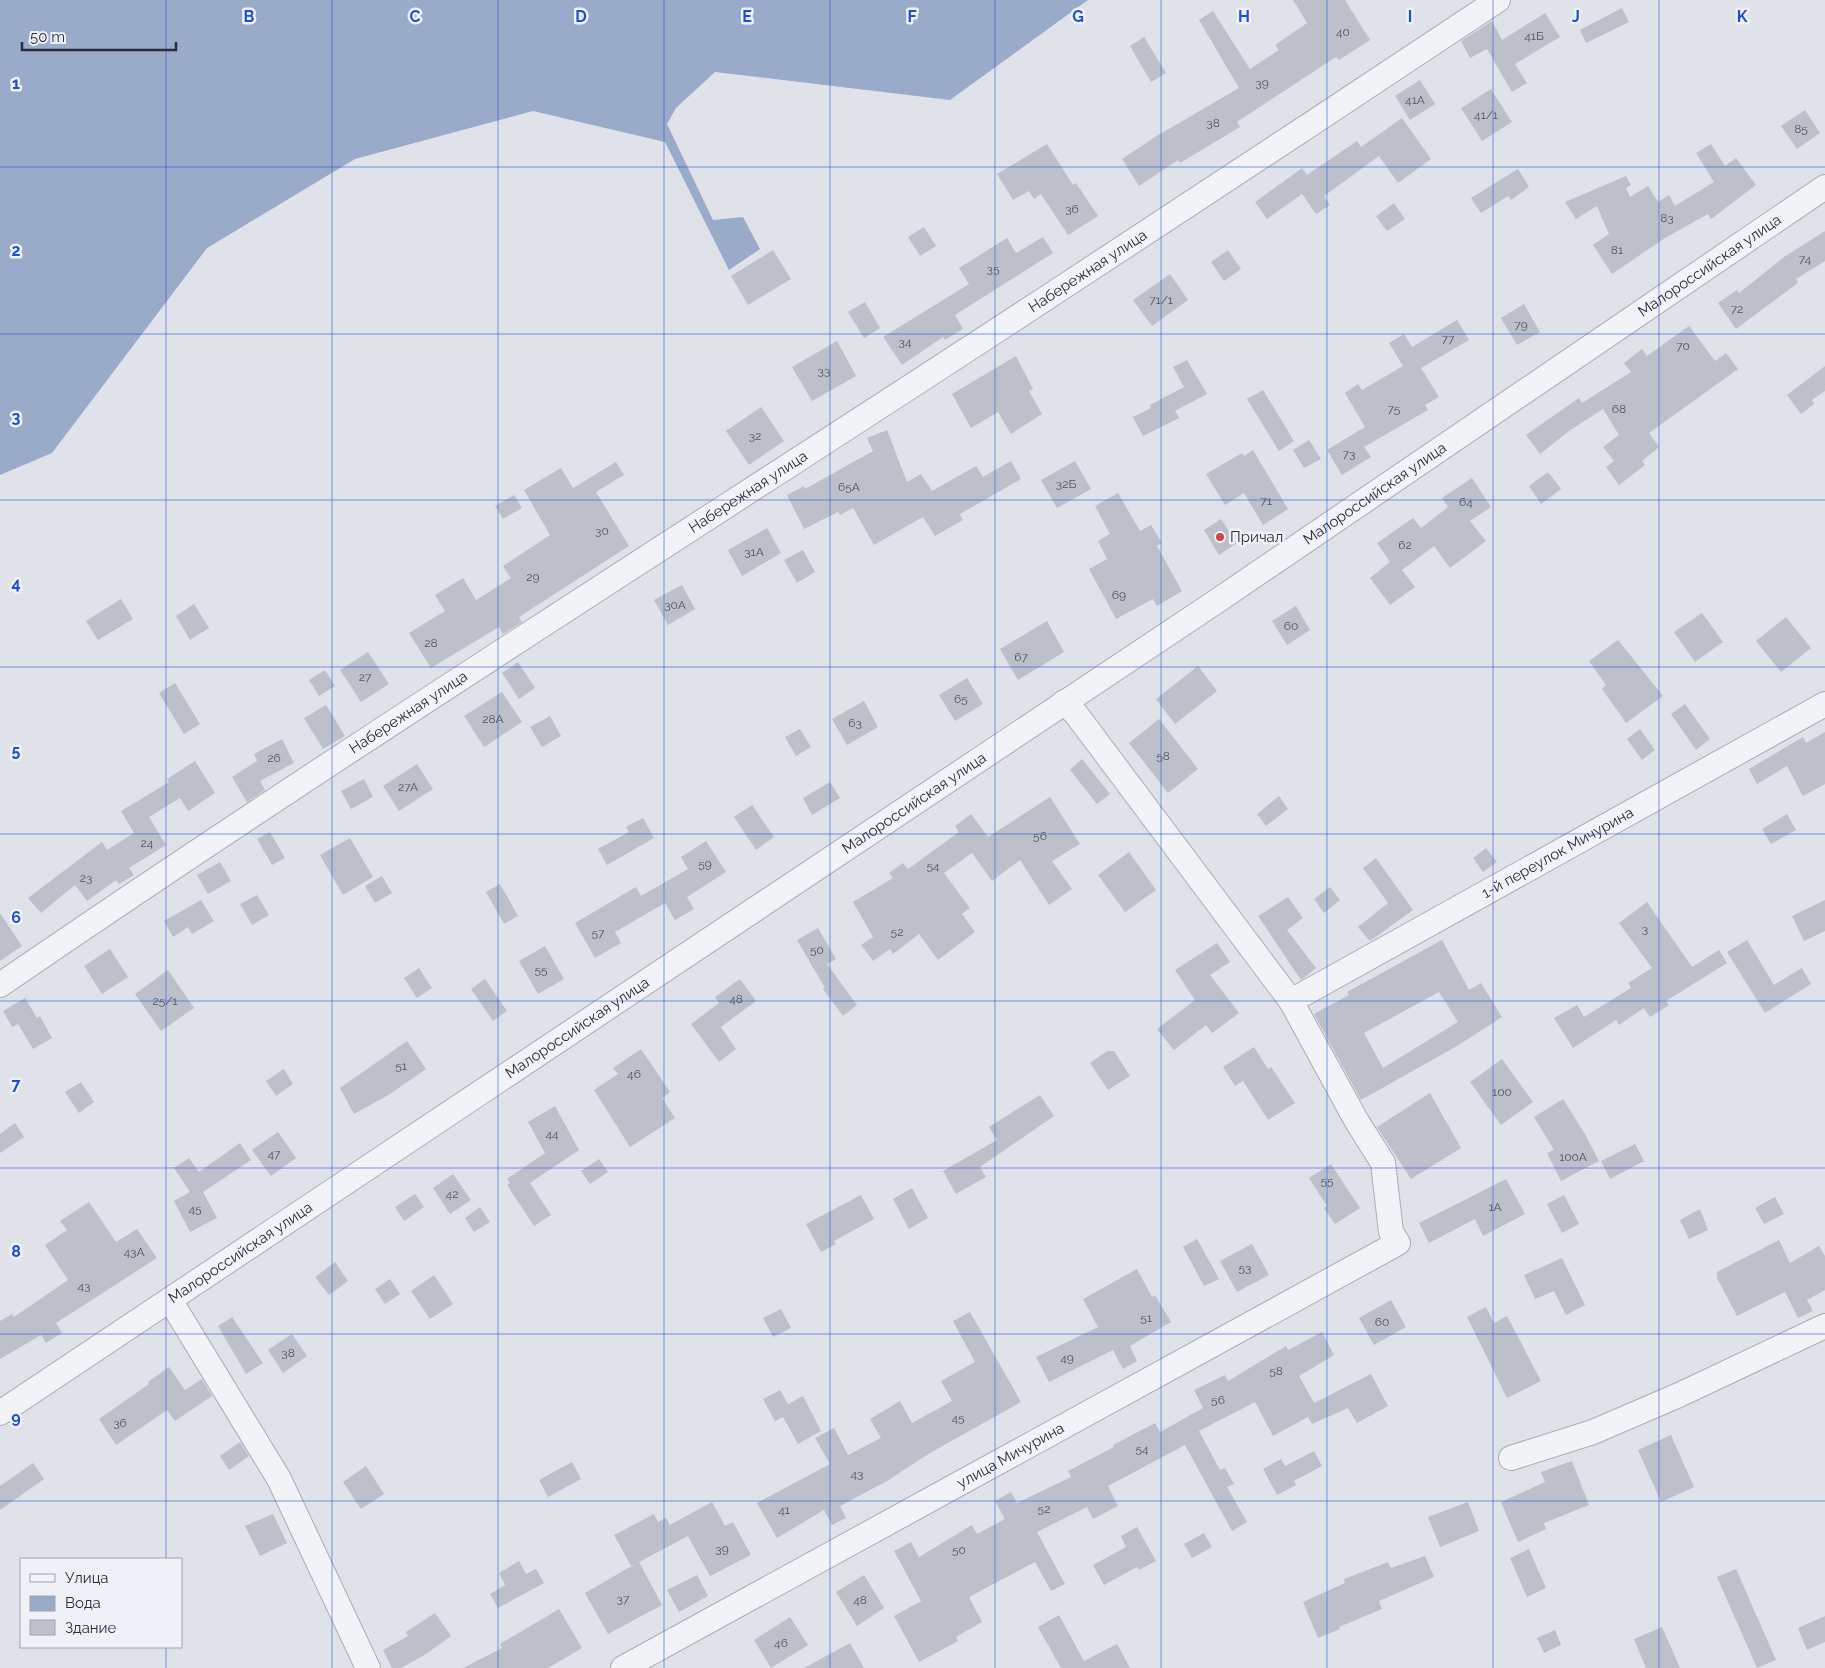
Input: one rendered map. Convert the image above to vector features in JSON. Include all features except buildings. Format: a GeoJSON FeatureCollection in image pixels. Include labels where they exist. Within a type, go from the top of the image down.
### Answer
{"type":"FeatureCollection","features":[{"type":"Feature","properties":{"kind":"street","name":"Набережная улица"},"geometry":{"type":"LineString","coordinates":[[0,985],[153,880],[534,629],[1054,293],[1498,0]]}},
{"type":"Feature","properties":{"kind":"street","name":"Малороссийская улица"},"geometry":{"type":"LineString","coordinates":[[0,1414],[1217,601],[1825,187]]}},
{"type":"Feature","properties":{"kind":"street"},"geometry":{"type":"LineString","coordinates":[[1064,702],[1076,714],[1291,1001]]}},
{"type":"Feature","properties":{"kind":"street","name":"1-й переулок Мичурина"},"geometry":{"type":"LineString","coordinates":[[1291,1001],[1825,704]]}},
{"type":"Feature","properties":{"kind":"street","name":"улица Мичурина"},"geometry":{"type":"LineString","coordinates":[[623,1668],[1398,1243],[1391,1232],[1383,1164],[1356,1120],[1291,1001]]}},
{"type":"Feature","properties":{"kind":"street"},"geometry":{"type":"LineString","coordinates":[[170,1300],[279,1479],[368,1668]]}},
{"type":"Feature","properties":{"kind":"street"},"geometry":{"type":"LineString","coordinates":[[1511,1458],[1602,1428],[1679,1395],[1825,1326]]}},
{"type":"Feature","properties":{"kind":"water"},"geometry":{"type":"Polygon","coordinates":[[[0,0],[1088,0],[950,100],[715,72],[676,108],[667,124],[713,220],[743,217],[760,249],[729,270],[665,142],[533,111],[355,159],[207,248],[52,453],[0,475],[0,0]]]}},
{"type":"Feature","properties":{"kind":"place","name":"Причал"},"geometry":{"type":"Point","coordinates":[1220,537]}}]}
